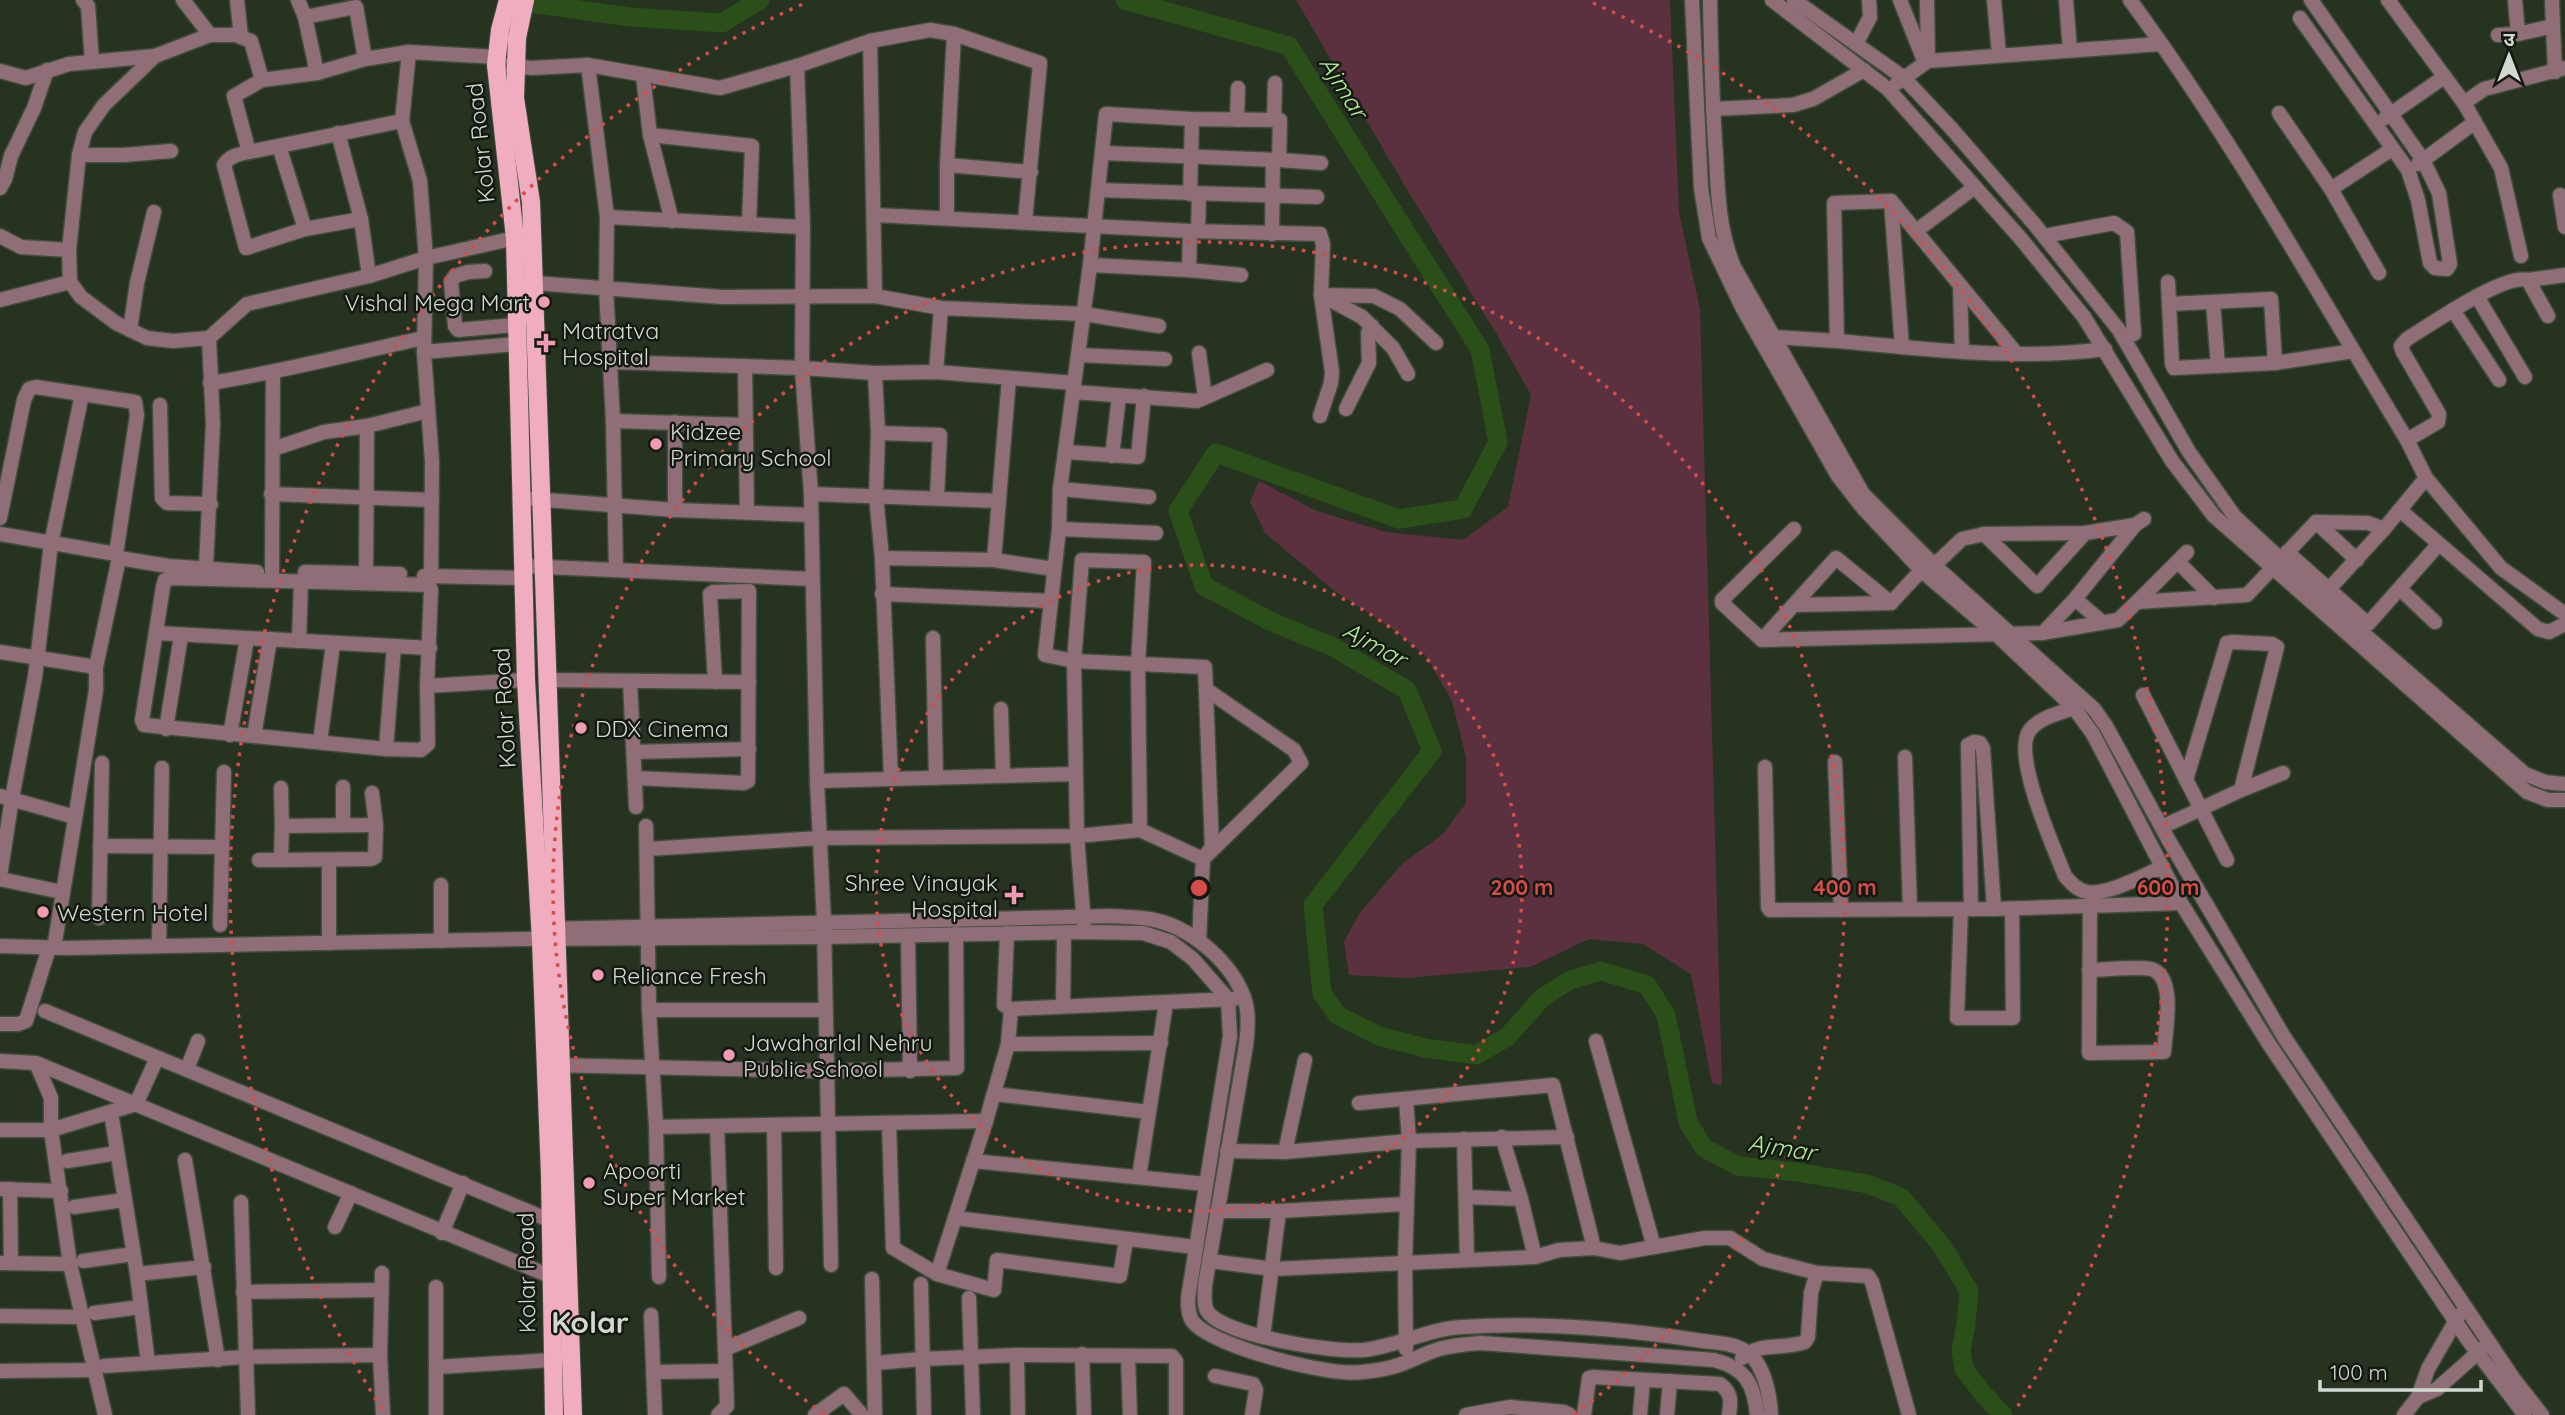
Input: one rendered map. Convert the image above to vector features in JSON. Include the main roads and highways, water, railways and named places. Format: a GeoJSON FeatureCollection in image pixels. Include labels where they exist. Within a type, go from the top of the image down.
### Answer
{"type":"FeatureCollection","features":[{"type":"Feature","properties":{"kind":"main road","name":"Kolar Road"},"geometry":{"type":"LineString","coordinates":[[508,0],[500,30],[497,61],[515,238],[526,680],[549,935]]}},
{"type":"Feature","properties":{"kind":"main road","name":"Kolar Road"},"geometry":{"type":"LineString","coordinates":[[525,0],[514,66],[515,98],[531,202],[548,680],[549,935],[573,1415]]}},
{"type":"Feature","properties":{"kind":"main road"},"geometry":{"type":"LineString","coordinates":[[526,680],[548,680]]}},
{"type":"Feature","properties":{"kind":"main road","name":"Kolar Road"},"geometry":{"type":"LineString","coordinates":[[554,1065],[549,1220],[554,1415]]}},
{"type":"Feature","properties":{"kind":"waterway","name":"Ajmar"},"geometry":{"type":"LineString","coordinates":[[510,0],[630,17],[722,23],[760,0]]}},
{"type":"Feature","properties":{"kind":"waterway","name":"Ajmar"},"geometry":{"type":"LineString","coordinates":[[1125,0],[1289,46],[1480,350],[1498,442],[1463,509],[1399,519],[1216,453],[1178,511],[1204,586],[1270,621],[1333,647],[1407,690],[1432,751],[1313,905],[1322,993],[1337,1015],[1379,1036],[1425,1048],[1476,1055],[1507,1037],[1542,998],[1570,980],[1601,971],[1647,985],[1666,1015],[1688,1122],[1704,1148],[1738,1166],[1797,1172],[1867,1184],[1901,1197],[1942,1246],[1969,1291],[1961,1351],[1964,1369],[2003,1415]]}},
{"type":"Feature","properties":{"kind":"place","name":"Vishal Mega Mart"},"geometry":{"type":"Point","coordinates":[544,302]}},
{"type":"Feature","properties":{"kind":"place","name":"Matratva Hospital"},"geometry":{"type":"Point","coordinates":[546,343]}},
{"type":"Feature","properties":{"kind":"place","name":"Kidzee Primary School"},"geometry":{"type":"Point","coordinates":[656,444]}},
{"type":"Feature","properties":{"kind":"place","name":"DDX Cinema"},"geometry":{"type":"Point","coordinates":[581,728]}},
{"type":"Feature","properties":{"kind":"place","name":"Shree Vinayak Hospital"},"geometry":{"type":"Point","coordinates":[1014,895]}},
{"type":"Feature","properties":{"kind":"place","name":"Western Hotel"},"geometry":{"type":"Point","coordinates":[43,912]}},
{"type":"Feature","properties":{"kind":"place","name":"Reliance Fresh"},"geometry":{"type":"Point","coordinates":[598,975]}},
{"type":"Feature","properties":{"kind":"place","name":"Jawaharlal Nehru Public School"},"geometry":{"type":"Point","coordinates":[729,1055]}},
{"type":"Feature","properties":{"kind":"place","name":"Apoorti Super Market"},"geometry":{"type":"Point","coordinates":[589,1183]}},
{"type":"Feature","properties":{"kind":"district","name":"Kolar"},"geometry":{"type":"Point","coordinates":[590,1322]}}]}
